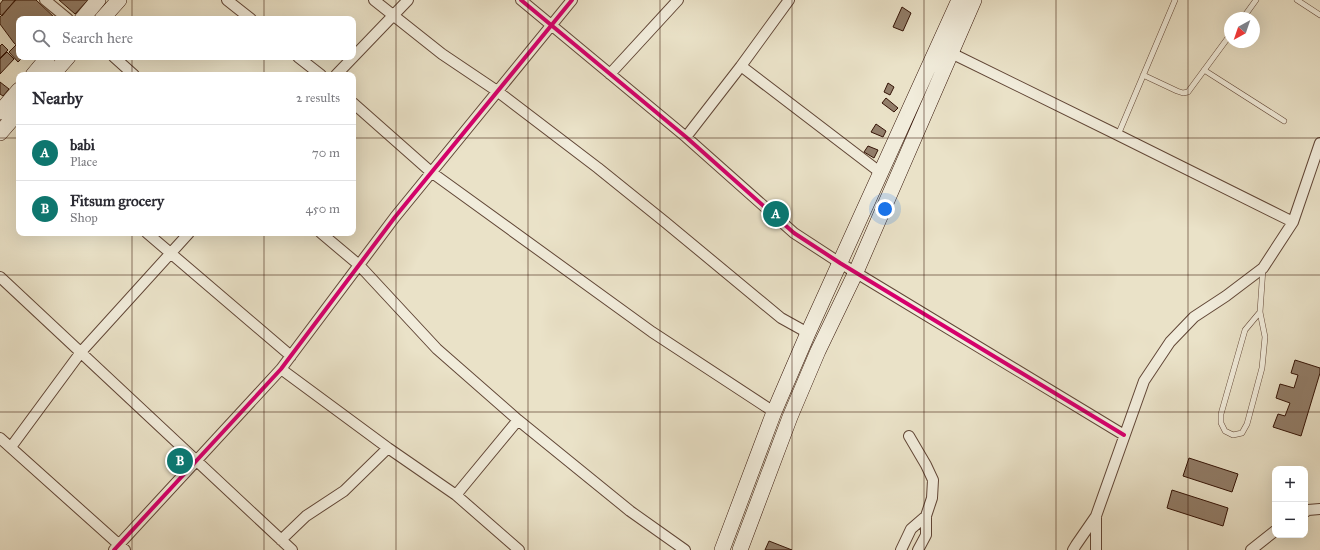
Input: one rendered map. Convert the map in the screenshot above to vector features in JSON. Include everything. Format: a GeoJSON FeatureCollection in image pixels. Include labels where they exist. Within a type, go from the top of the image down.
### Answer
{"type":"FeatureCollection","features":[{"type":"Feature","properties":{"kind":"main road"},"geometry":{"type":"LineString","coordinates":[[85,16],[98,0]]}},
{"type":"Feature","properties":{"kind":"main road"},"geometry":{"type":"LineString","coordinates":[[105,16],[119,0]]}},
{"type":"Feature","properties":{"kind":"main road"},"geometry":{"type":"LineString","coordinates":[[722,550],[774,412],[808,333],[959,0]]}},
{"type":"Feature","properties":{"kind":"main road"},"geometry":{"type":"LineString","coordinates":[[740,550],[793,409],[818,351],[856,272],[974,0]]}},
{"type":"Feature","properties":{"kind":"main road"},"geometry":{"type":"LineString","coordinates":[[35,72],[45,60]]}},
{"type":"Feature","properties":{"kind":"main road"},"geometry":{"type":"LineString","coordinates":[[55,72],[65,60]]}},
{"type":"Feature","properties":{"kind":"main road"},"geometry":{"type":"LineString","coordinates":[[0,133],[16,97]]}},
{"type":"Feature","properties":{"kind":"street"},"geometry":{"type":"LineString","coordinates":[[45,0],[64,16]]}},
{"type":"Feature","properties":{"kind":"street"},"geometry":{"type":"LineString","coordinates":[[227,0],[247,16]]}},
{"type":"Feature","properties":{"kind":"street"},"geometry":{"type":"LineString","coordinates":[[374,0],[442,54],[497,91],[635,197],[781,318],[808,333]]}},
{"type":"Feature","properties":{"kind":"street"},"geometry":{"type":"LineString","coordinates":[[356,54],[408,0]]}},
{"type":"Feature","properties":{"kind":"street"},"geometry":{"type":"LineString","coordinates":[[521,0],[686,137],[794,233],[840,263],[1124,435]]}},
{"type":"Feature","properties":{"kind":"street"},"geometry":{"type":"LineString","coordinates":[[0,438],[119,548],[196,461],[281,369],[431,172],[572,0]]}},
{"type":"Feature","properties":{"kind":"street"},"geometry":{"type":"LineString","coordinates":[[610,74],[678,0]]}},
{"type":"Feature","properties":{"kind":"street"},"geometry":{"type":"LineString","coordinates":[[686,137],[741,66],[788,0]]}},
{"type":"Feature","properties":{"kind":"street"},"geometry":{"type":"LineString","coordinates":[[951,53],[1294,222]]}},
{"type":"Feature","properties":{"kind":"street"},"geometry":{"type":"LineString","coordinates":[[117,60],[131,72]]}},
{"type":"Feature","properties":{"kind":"street"},"geometry":{"type":"LineString","coordinates":[[302,60],[317,72]]}},
{"type":"Feature","properties":{"kind":"street"},"geometry":{"type":"LineString","coordinates":[[339,72],[350,60]]}},
{"type":"Feature","properties":{"kind":"street"},"geometry":{"type":"LineString","coordinates":[[741,66],[881,173]]}},
{"type":"Feature","properties":{"kind":"street"},"geometry":{"type":"LineString","coordinates":[[356,106],[431,172],[652,332],[774,412]]}},
{"type":"Feature","properties":{"kind":"street"},"geometry":{"type":"LineString","coordinates":[[1073,550],[1096,516],[1144,381],[1170,342],[1194,317],[1226,296],[1263,268],[1294,222],[1320,143]]}},
{"type":"Feature","properties":{"kind":"street"},"geometry":{"type":"LineString","coordinates":[[150,236],[291,356]]}},
{"type":"Feature","properties":{"kind":"street"},"geometry":{"type":"LineString","coordinates":[[11,447],[81,352],[186,236]]}},
{"type":"Feature","properties":{"kind":"street"},"geometry":{"type":"LineString","coordinates":[[325,236],[359,265],[437,348],[518,420],[630,511],[685,550]]}},
{"type":"Feature","properties":{"kind":"street"},"geometry":{"type":"LineString","coordinates":[[0,277],[292,550]]}},
{"type":"Feature","properties":{"kind":"street"},"geometry":{"type":"LineString","coordinates":[[281,369],[388,448],[456,495],[519,550]]}},
{"type":"Feature","properties":{"kind":"street"},"geometry":{"type":"LineString","coordinates":[[456,495],[518,420]]}},
{"type":"Feature","properties":{"kind":"street"},"geometry":{"type":"LineString","coordinates":[[909,436],[933,480],[932,498],[926,516],[926,535],[918,550]]}},
{"type":"Feature","properties":{"kind":"street"},"geometry":{"type":"LineString","coordinates":[[281,540],[306,516],[344,491],[388,448]]}},
{"type":"Feature","properties":{"kind":"street"},"geometry":{"type":"LineString","coordinates":[[1308,510],[1320,509]]}},
{"type":"Feature","properties":{"kind":"street"},"geometry":{"type":"LineString","coordinates":[[901,550],[912,530],[926,516]]}},
{"type":"Feature","properties":{"kind":"street"},"geometry":{"type":"LineString","coordinates":[[1096,516],[1096,550]]}},
{"type":"Feature","properties":{"kind":"street"},"geometry":{"type":"LineString","coordinates":[[1251,550],[1272,533]]}},
{"type":"Feature","properties":{"kind":"lane"},"geometry":{"type":"LineString","coordinates":[[1118,134],[1175,0]]}},
{"type":"Feature","properties":{"kind":"lane"},"geometry":{"type":"LineString","coordinates":[[1247,12],[1256,0]]}},
{"type":"Feature","properties":{"kind":"lane"},"geometry":{"type":"LineString","coordinates":[[1297,0],[1320,15]]}},
{"type":"Feature","properties":{"kind":"lane"},"geometry":{"type":"LineString","coordinates":[[1143,75],[1177,91],[1183,93],[1188,92],[1224,43]]}},
{"type":"Feature","properties":{"kind":"lane"},"geometry":{"type":"LineString","coordinates":[[1204,70],[1284,121]]}},
{"type":"Feature","properties":{"kind":"lane"},"geometry":{"type":"LineString","coordinates":[[1260,312],[1246,330],[1221,414],[1221,423],[1225,431],[1233,435],[1242,433],[1247,424],[1262,368],[1265,336],[1260,312],[1263,268]]}},
{"type":"Feature","properties":{"kind":"building"},"geometry":{"type":"Polygon","coordinates":[[[3,0],[15,0],[2,16],[0,14],[0,4],[3,0]]]}},
{"type":"Feature","properties":{"kind":"building"},"geometry":{"type":"Polygon","coordinates":[[[16,0],[36,0],[53,16],[16,16],[16,45],[0,24],[0,17],[16,0]]]}},
{"type":"Feature","properties":{"kind":"building"},"geometry":{"type":"Polygon","coordinates":[[[59,0],[88,0],[75,14],[59,0]]]}},
{"type":"Feature","properties":{"kind":"building"},"geometry":{"type":"Polygon","coordinates":[[[902,7],[911,13],[903,31],[893,27],[902,7]]]}},
{"type":"Feature","properties":{"kind":"building"},"geometry":{"type":"Polygon","coordinates":[[[2,44],[8,50],[0,58],[0,46],[2,44]]]}},
{"type":"Feature","properties":{"kind":"building"},"geometry":{"type":"Polygon","coordinates":[[[16,45],[16,60],[9,52],[16,45]]]}},
{"type":"Feature","properties":{"kind":"building"},"geometry":{"type":"Polygon","coordinates":[[[7,52],[14,59],[0,74],[0,59],[7,52]]]}},
{"type":"Feature","properties":{"kind":"building"},"geometry":{"type":"Polygon","coordinates":[[[0,82],[9,89],[3,96],[0,94],[0,82]]]}},
{"type":"Feature","properties":{"kind":"building"},"geometry":{"type":"Polygon","coordinates":[[[888,83],[894,87],[890,95],[884,92],[888,83]]]}},
{"type":"Feature","properties":{"kind":"building"},"geometry":{"type":"Polygon","coordinates":[[[886,98],[898,108],[894,112],[882,103],[886,98]]]}},
{"type":"Feature","properties":{"kind":"building"},"geometry":{"type":"Polygon","coordinates":[[[876,124],[886,131],[883,137],[871,132],[876,124]]]}},
{"type":"Feature","properties":{"kind":"building"},"geometry":{"type":"Polygon","coordinates":[[[868,146],[878,150],[874,158],[864,152],[868,146]]]}},
{"type":"Feature","properties":{"kind":"building"},"geometry":{"type":"Polygon","coordinates":[[[1295,360],[1320,368],[1320,373],[1301,436],[1273,427],[1278,414],[1285,416],[1290,403],[1276,398],[1280,384],[1294,388],[1298,375],[1291,373],[1295,360]]]}},
{"type":"Feature","properties":{"kind":"building"},"geometry":{"type":"Polygon","coordinates":[[[1189,458],[1238,474],[1232,492],[1183,476],[1189,458]]]}},
{"type":"Feature","properties":{"kind":"building"},"geometry":{"type":"Polygon","coordinates":[[[1172,490],[1228,508],[1223,526],[1167,508],[1172,490]]]}},
{"type":"Feature","properties":{"kind":"building"},"geometry":{"type":"Polygon","coordinates":[[[769,541],[792,550],[765,550],[769,541]]]}},
{"type":"Feature","properties":{"kind":"cycle path"},"geometry":{"type":"LineString","coordinates":[[521,0],[686,137],[794,233],[840,263],[1124,435]]}},
{"type":"Feature","properties":{"kind":"cycle path"},"geometry":{"type":"LineString","coordinates":[[114,550],[281,369],[395,217],[572,0]]}},
{"type":"Feature","properties":{"kind":"place","name":"babi"},"geometry":{"type":"Point","coordinates":[776,214]}},
{"type":"Feature","properties":{"kind":"place","name":"Fitsum grocery"},"geometry":{"type":"Point","coordinates":[180,461]}}]}
